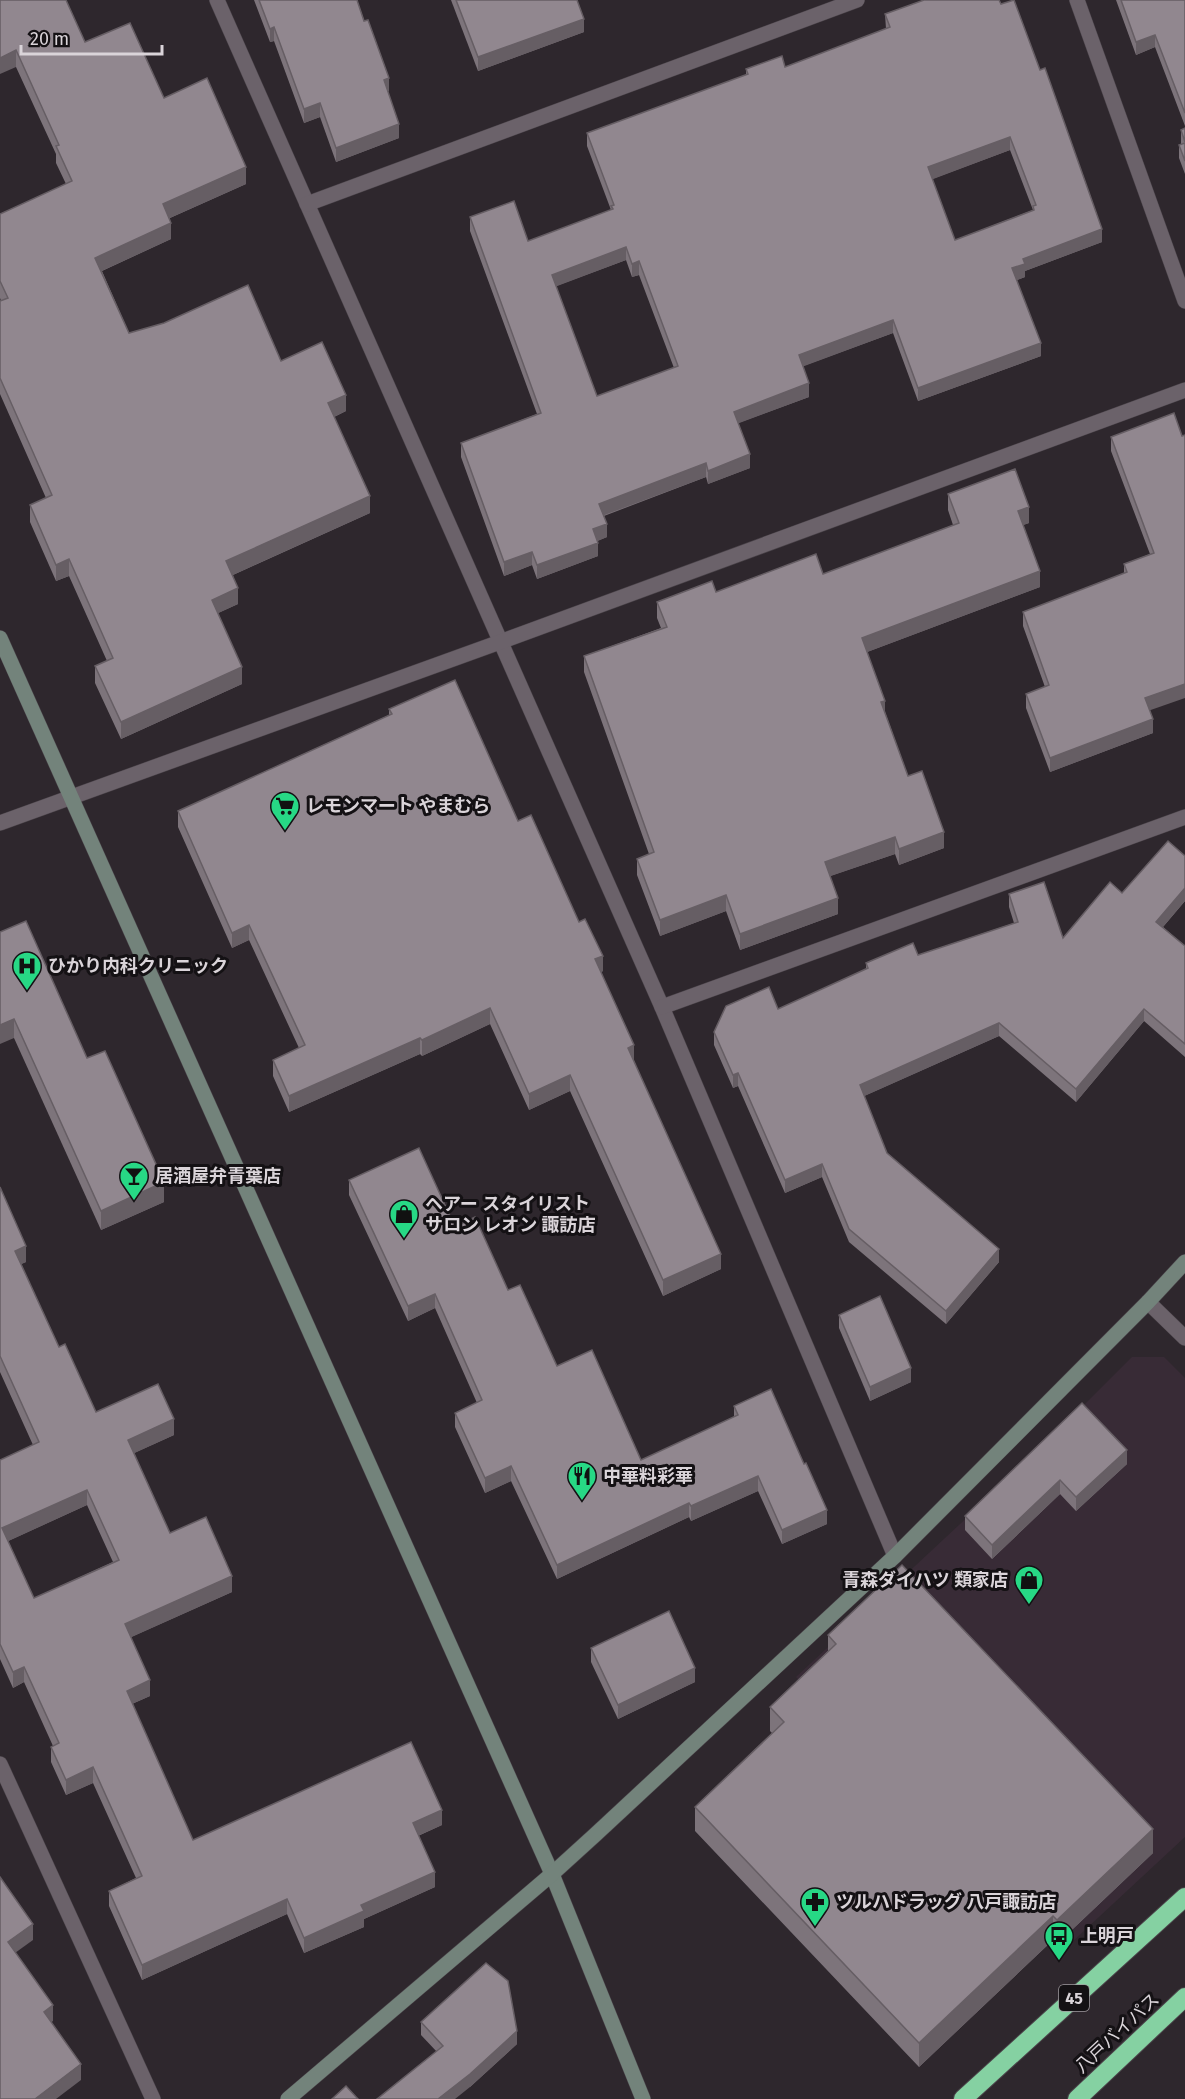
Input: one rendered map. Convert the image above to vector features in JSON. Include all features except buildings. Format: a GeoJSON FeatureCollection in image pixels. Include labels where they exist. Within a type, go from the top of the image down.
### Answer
{"type":"FeatureCollection","features":[{"type":"Feature","properties":{"kind":"highway","name":"45"},"geometry":{"type":"LineString","coordinates":[[963,2099],[1185,1897]]}},
{"type":"Feature","properties":{"kind":"highway","name":"八戸バイパス"},"geometry":{"type":"LineString","coordinates":[[1077,2099],[1185,1997]]}},
{"type":"Feature","properties":{"kind":"street"},"geometry":{"type":"LineString","coordinates":[[217,0],[662,1007],[895,1556]]}},
{"type":"Feature","properties":{"kind":"street"},"geometry":{"type":"LineString","coordinates":[[307,204],[857,0]]}},
{"type":"Feature","properties":{"kind":"street"},"geometry":{"type":"LineString","coordinates":[[1077,0],[1185,301]]}},
{"type":"Feature","properties":{"kind":"street"},"geometry":{"type":"LineString","coordinates":[[0,823],[1185,390]]}},
{"type":"Feature","properties":{"kind":"street"},"geometry":{"type":"LineString","coordinates":[[0,638],[552,1874],[644,2099]]}},
{"type":"Feature","properties":{"kind":"street"},"geometry":{"type":"LineString","coordinates":[[662,1007],[1185,817]]}},
{"type":"Feature","properties":{"kind":"street"},"geometry":{"type":"LineString","coordinates":[[288,2099],[552,1874],[895,1556],[1185,1262]]}},
{"type":"Feature","properties":{"kind":"street"},"geometry":{"type":"LineString","coordinates":[[1148,1302],[1185,1338]]}},
{"type":"Feature","properties":{"kind":"street"},"geometry":{"type":"LineString","coordinates":[[0,1764],[3,1783],[153,2099]]}},
{"type":"Feature","properties":{"kind":"shaded area","name":"青森ダイハツ 類家店"},"geometry":{"type":"Polygon","coordinates":[[[1132,1357],[1164,1357],[1185,1378],[1185,1837],[1057,1956],[796,1677],[1034,1455],[1132,1357]]]}},
{"type":"Feature","properties":{"kind":"place","name":"レモンマート やまむら"},"geometry":{"type":"Point","coordinates":[285,832]}},
{"type":"Feature","properties":{"kind":"place","name":"ひかり内科クリニック"},"geometry":{"type":"Point","coordinates":[27,992]}},
{"type":"Feature","properties":{"kind":"place","name":"居酒屋弁青葉店"},"geometry":{"type":"Point","coordinates":[134,1202]}},
{"type":"Feature","properties":{"kind":"place","name":"ヘアー スタイリスト サロン レオン 諏訪店"},"geometry":{"type":"Point","coordinates":[404,1240]}},
{"type":"Feature","properties":{"kind":"place","name":"中華料彩華"},"geometry":{"type":"Point","coordinates":[582,1502]}},
{"type":"Feature","properties":{"kind":"place","name":"青森ダイハツ 類家店"},"geometry":{"type":"Point","coordinates":[1029,1606]}},
{"type":"Feature","properties":{"kind":"place","name":"ツルハドラッグ 八戸諏訪店"},"geometry":{"type":"Point","coordinates":[815,1928]}},
{"type":"Feature","properties":{"kind":"place","name":"上明戸"},"geometry":{"type":"Point","coordinates":[1059,1962]}}]}
